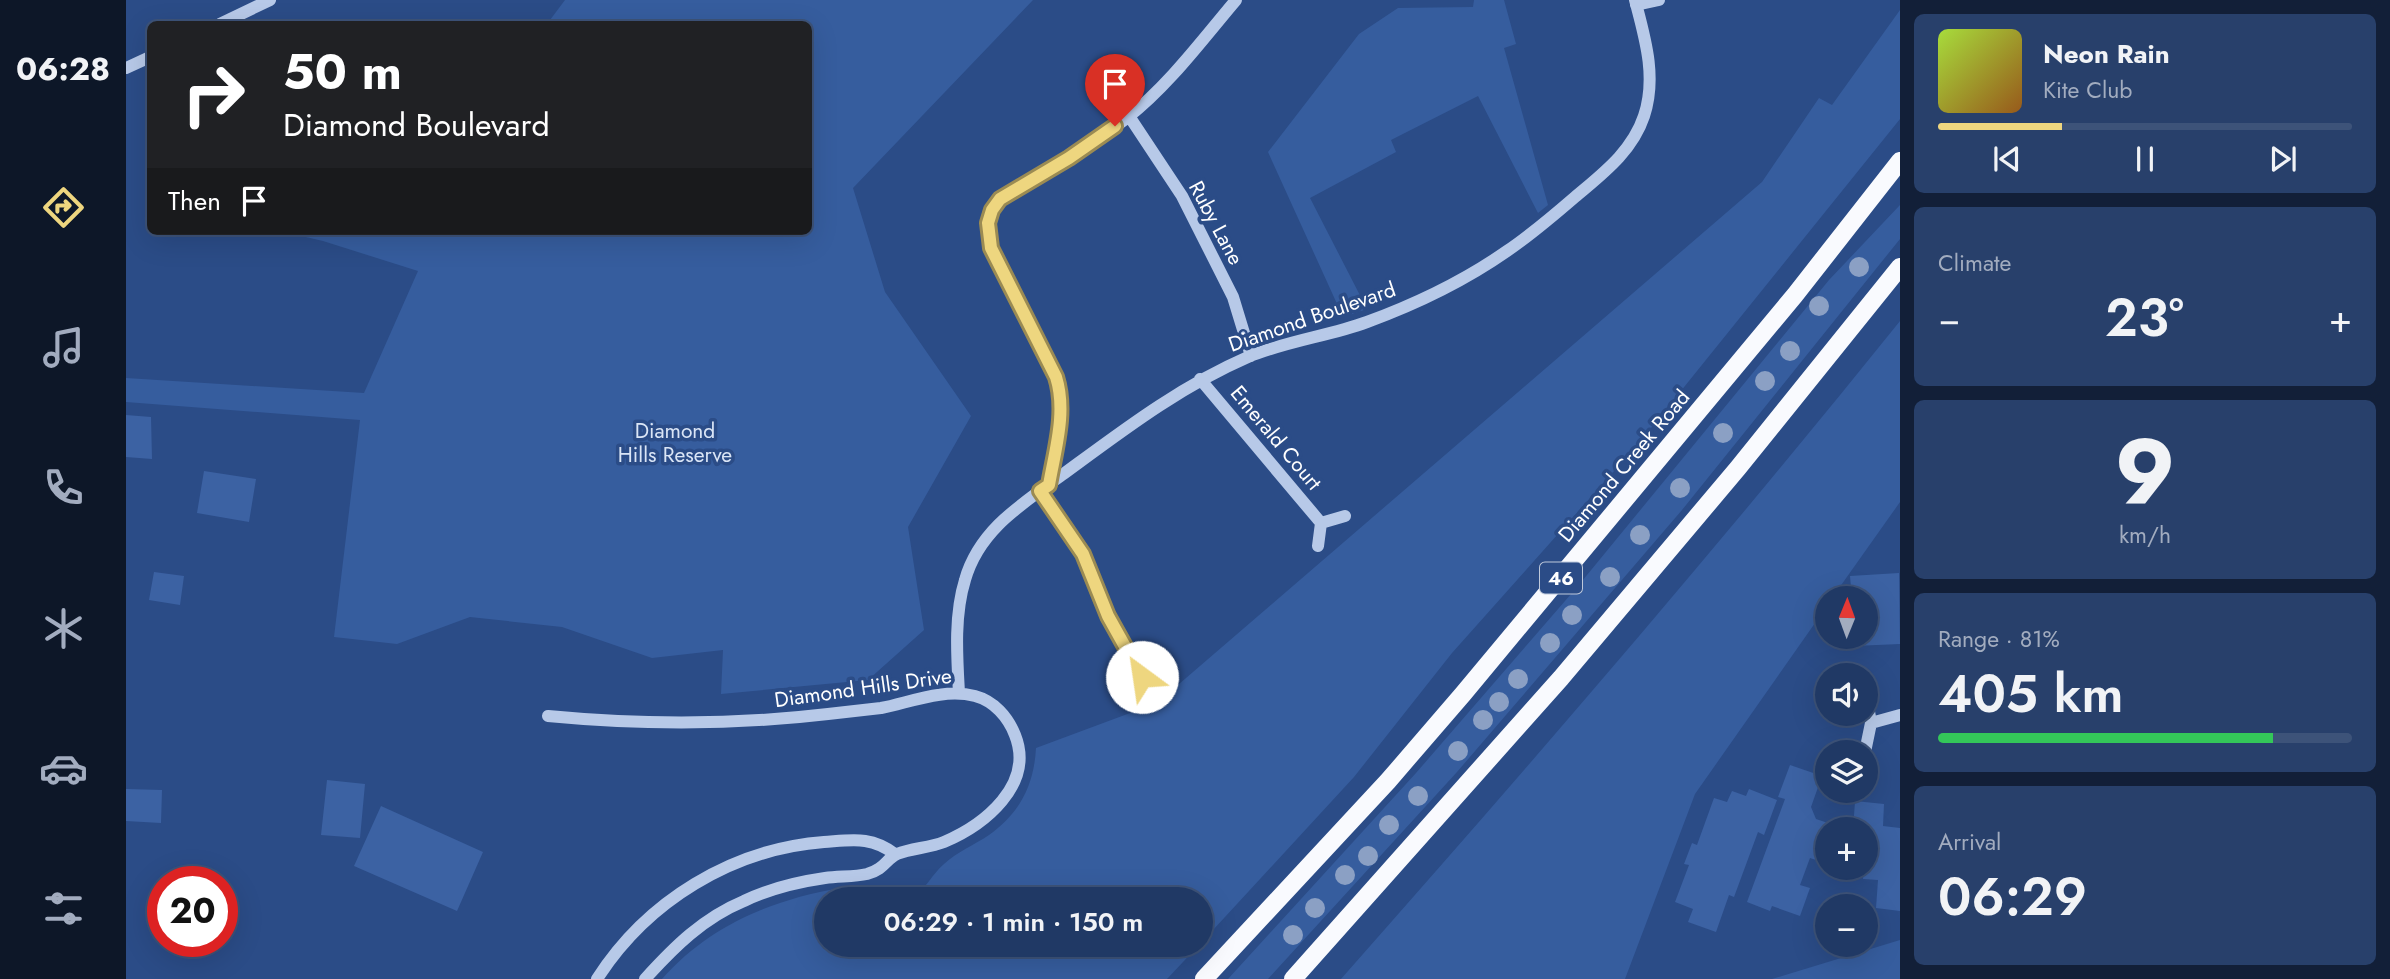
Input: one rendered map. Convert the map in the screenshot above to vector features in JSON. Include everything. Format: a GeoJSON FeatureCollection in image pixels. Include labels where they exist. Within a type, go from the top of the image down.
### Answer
{"type":"FeatureCollection","features":[{"type":"Feature","properties":{"kind":"main road","name":"Diamond Creek Road"},"geometry":{"type":"LineString","coordinates":[[1204,979],[1388,781],[1471,684],[1795,295],[1900,161]]}},
{"type":"Feature","properties":{"kind":"main road"},"geometry":{"type":"LineString","coordinates":[[1293,979],[1577,659],[1738,468],[1900,267]]}},
{"type":"Feature","properties":{"kind":"street"},"geometry":{"type":"LineString","coordinates":[[226,21],[270,0]]}},
{"type":"Feature","properties":{"kind":"street"},"geometry":{"type":"LineString","coordinates":[[1142,677],[1108,616],[1083,554],[1044,488],[1060,420],[1060,388],[991,248],[988,223],[992,210],[1000,199],[1069,158],[1129,116],[1157,91],[1236,0]]}},
{"type":"Feature","properties":{"kind":"street"},"geometry":{"type":"LineString","coordinates":[[1635,3],[1659,0]]}},
{"type":"Feature","properties":{"kind":"street","name":"Diamond Boulevard"},"geometry":{"type":"LineString","coordinates":[[959,693],[959,614],[965,580],[988,534],[999,522],[1146,414],[1200,379],[1251,356],[1369,321],[1437,292],[1476,271],[1531,234],[1614,163],[1637,133],[1647,106],[1649,56],[1635,3]]}},
{"type":"Feature","properties":{"kind":"street"},"geometry":{"type":"LineString","coordinates":[[126,68],[147,58]]}},
{"type":"Feature","properties":{"kind":"street","name":"Ruby Lane"},"geometry":{"type":"LineString","coordinates":[[1129,116],[1188,208],[1233,297],[1251,356]]}},
{"type":"Feature","properties":{"kind":"street","name":"Emerald Court"},"geometry":{"type":"LineString","coordinates":[[1200,379],[1321,523],[1318,546]]}},
{"type":"Feature","properties":{"kind":"street","name":"Emerald Court"},"geometry":{"type":"LineString","coordinates":[[1321,523],[1345,516]]}},
{"type":"Feature","properties":{"kind":"street"},"geometry":{"type":"LineString","coordinates":[[1127,696],[1142,677],[1170,675]]}},
{"type":"Feature","properties":{"kind":"street","name":"Diamond Hills Drive"},"geometry":{"type":"LineString","coordinates":[[548,716],[648,723],[707,723],[881,708],[959,693],[992,703],[1007,720],[1017,740],[1019,754],[1010,791],[994,810],[958,835],[942,843],[895,855],[882,869],[779,887],[743,901],[707,920],[676,946],[645,979]]}},
{"type":"Feature","properties":{"kind":"street"},"geometry":{"type":"LineString","coordinates":[[1878,721],[1900,715]]}},
{"type":"Feature","properties":{"kind":"street"},"geometry":{"type":"LineString","coordinates":[[597,979],[609,960],[632,934],[671,900],[734,862],[810,843],[860,839],[881,843],[895,855]]}},
{"type":"Feature","properties":{"kind":"green space","name":"Diamond Hills Reserve"},"geometry":{"type":"Polygon","coordinates":[[[565,0],[1033,0],[853,188],[885,292],[971,416],[908,527],[924,630],[868,680],[721,694],[723,650],[652,658],[562,627],[470,617],[397,644],[334,637],[360,420],[126,402],[126,378],[364,393],[418,271],[297,235],[812,235],[812,21],[549,21],[565,0]]]}},
{"type":"Feature","properties":{"kind":"green space"},"geometry":{"type":"Polygon","coordinates":[[[1474,0],[1504,0],[1516,44],[1504,48],[1548,205],[1538,213],[1478,96],[1391,140],[1396,152],[1310,198],[1367,309],[1343,317],[1268,152],[1359,34],[1398,8],[1473,7],[1474,0]]]}},
{"type":"Feature","properties":{"kind":"green space"},"geometry":{"type":"Polygon","coordinates":[[[1900,10],[1900,119],[1639,443],[1452,653],[1354,777],[1213,930],[1213,887],[924,887],[949,860],[989,835],[1017,808],[1032,774],[1036,748],[1157,703],[1762,182],[1819,98],[1832,105],[1900,10]]]}},
{"type":"Feature","properties":{"kind":"green space"},"geometry":{"type":"Polygon","coordinates":[[[1900,205],[1900,239],[1682,510],[1457,772],[1268,979],[1228,979],[1416,773],[1578,586],[1829,280],[1900,205]]]}},
{"type":"Feature","properties":{"kind":"green space"},"geometry":{"type":"Polygon","coordinates":[[[1900,321],[1900,502],[1840,586],[1815,586],[1815,623],[1695,794],[1625,979],[1341,979],[1484,817],[1764,488],[1900,321]]]}},
{"type":"Feature","properties":{"kind":"green space"},"geometry":{"type":"Polygon","coordinates":[[[814,893],[814,957],[1188,957],[1167,979],[662,979],[680,960],[721,930],[766,908],[814,893]]]}},
{"type":"Feature","properties":{"kind":"green space"},"geometry":{"type":"Polygon","coordinates":[[[1900,940],[1900,979],[1772,979],[1844,957],[1878,957],[1878,947],[1900,940]]]}},
{"type":"Feature","properties":{"kind":"building"},"geometry":{"type":"Polygon","coordinates":[[[126,415],[151,417],[152,459],[126,457],[126,415]]]}},
{"type":"Feature","properties":{"kind":"building"},"geometry":{"type":"Polygon","coordinates":[[[204,471],[256,479],[249,522],[197,513],[204,471]]]}},
{"type":"Feature","properties":{"kind":"building"},"geometry":{"type":"Polygon","coordinates":[[[154,572],[184,576],[180,605],[149,600],[154,572]]]}},
{"type":"Feature","properties":{"kind":"building"},"geometry":{"type":"Polygon","coordinates":[[[1899,573],[1900,644],[1878,645],[1878,586],[1851,586],[1850,576],[1899,573]]]}},
{"type":"Feature","properties":{"kind":"building"},"geometry":{"type":"Polygon","coordinates":[[[1790,765],[1815,774],[1815,796],[1811,807],[1815,817],[1815,860],[1810,858],[1800,885],[1810,888],[1800,916],[1772,906],[1770,911],[1747,902],[1785,799],[1778,797],[1790,765]]]}},
{"type":"Feature","properties":{"kind":"building"},"geometry":{"type":"Polygon","coordinates":[[[327,780],[365,784],[360,838],[321,835],[327,780]]]}},
{"type":"Feature","properties":{"kind":"building"},"geometry":{"type":"Polygon","coordinates":[[[126,789],[162,790],[161,823],[126,821],[126,789]]]}},
{"type":"Feature","properties":{"kind":"building"},"geometry":{"type":"Polygon","coordinates":[[[1749,789],[1777,800],[1764,835],[1758,832],[1734,897],[1729,895],[1716,932],[1688,922],[1693,909],[1675,902],[1689,865],[1684,864],[1692,843],[1697,845],[1714,798],[1727,802],[1732,791],[1746,796],[1749,789]]]}},
{"type":"Feature","properties":{"kind":"building"},"geometry":{"type":"Polygon","coordinates":[[[1855,803],[1884,804],[1883,826],[1900,828],[1900,911],[1878,908],[1878,817],[1854,817],[1855,803]]]}},
{"type":"Feature","properties":{"kind":"building"},"geometry":{"type":"Polygon","coordinates":[[[381,806],[483,852],[457,911],[354,866],[381,806]]]}},
{"type":"Feature","properties":{"kind":"route"},"geometry":{"type":"LineString","coordinates":[[1115,126],[1069,158],[1000,199],[992,210],[988,236],[991,248],[1060,388],[1060,420],[1049,485],[1040,491],[1077,542],[1090,567],[1108,616],[1142,677]]}}]}
